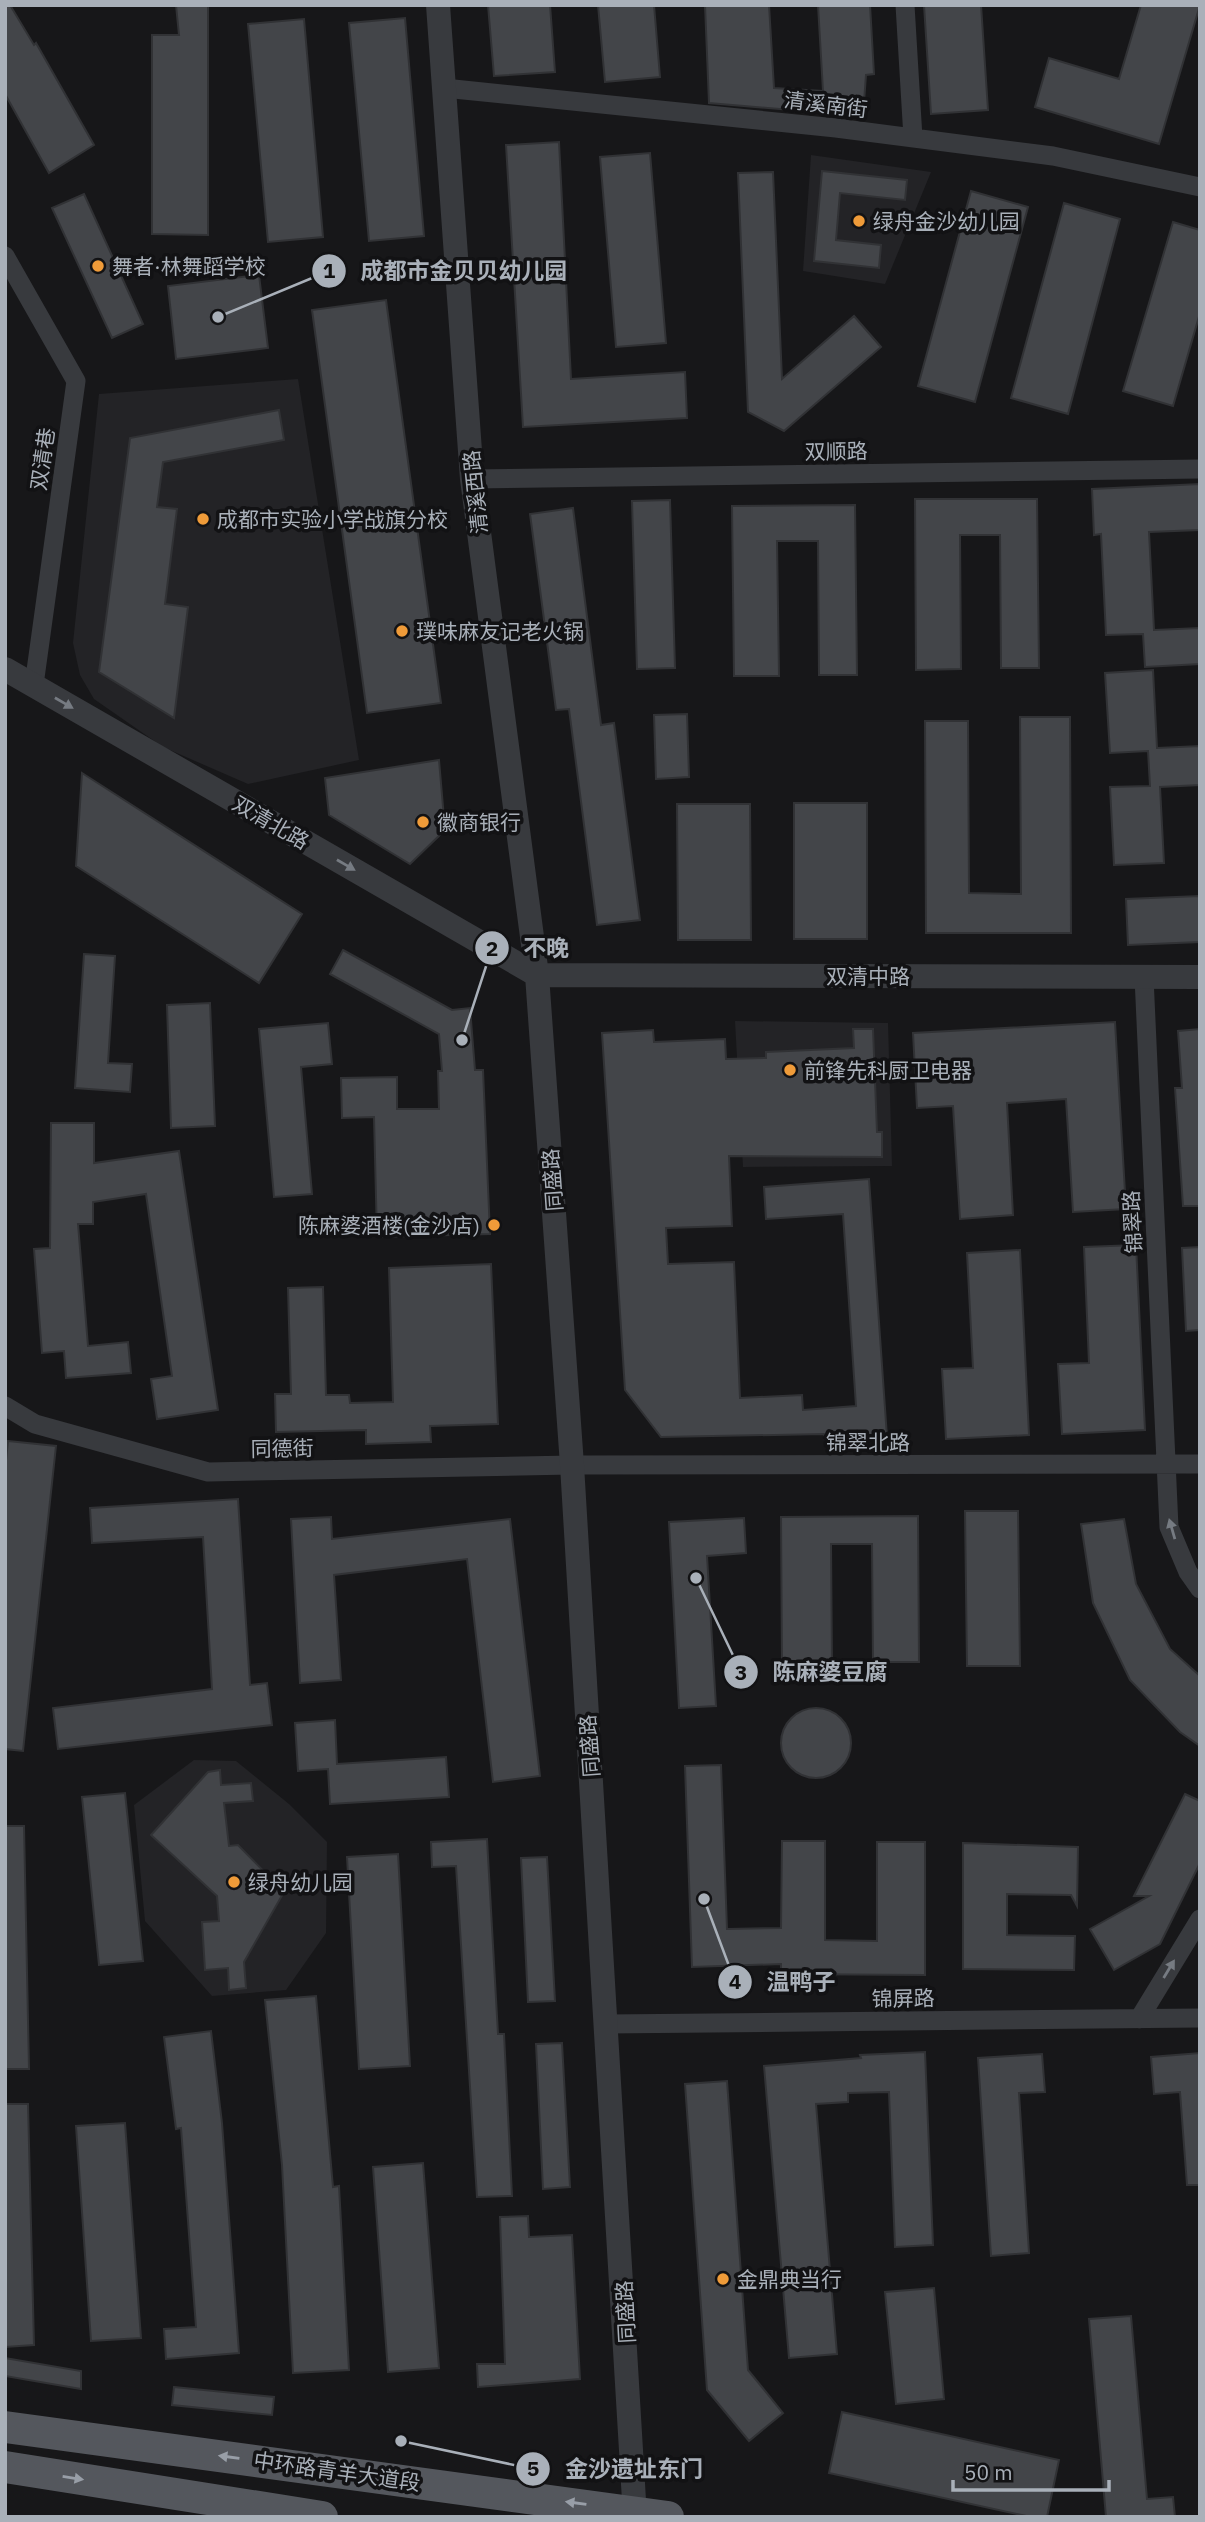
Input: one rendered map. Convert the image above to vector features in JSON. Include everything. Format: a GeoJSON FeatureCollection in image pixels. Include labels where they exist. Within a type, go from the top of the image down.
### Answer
{"type":"FeatureCollection","features":[{"type":"Feature","properties":{"kind":"main road","name":"中环路青羊大道段"},"geometry":{"type":"LineString","coordinates":[[5,2427],[668,2517]]}},
{"type":"Feature","properties":{"kind":"main road"},"geometry":{"type":"LineString","coordinates":[[5,2467],[322,2517]]}},
{"type":"Feature","properties":{"kind":"street","name":"清溪西路"},"geometry":{"type":"LineString","coordinates":[[438,5],[472,479],[537,975]]}},
{"type":"Feature","properties":{"kind":"street"},"geometry":{"type":"LineString","coordinates":[[905,5],[913,138]]}},
{"type":"Feature","properties":{"kind":"street","name":"清溪南街"},"geometry":{"type":"LineString","coordinates":[[444,88],[913,138],[1053,156],[1200,187]]}},
{"type":"Feature","properties":{"kind":"street","name":"双清巷"},"geometry":{"type":"LineString","coordinates":[[5,256],[76,381],[34,685]]}},
{"type":"Feature","properties":{"kind":"street","name":"双顺路"},"geometry":{"type":"LineString","coordinates":[[472,479],[1200,469]]}},
{"type":"Feature","properties":{"kind":"street","name":"双清北路"},"geometry":{"type":"LineString","coordinates":[[5,668],[537,975]]}},
{"type":"Feature","properties":{"kind":"street","name":"双清中路"},"geometry":{"type":"LineString","coordinates":[[537,975],[1200,977]]}},
{"type":"Feature","properties":{"kind":"street","name":"同盛路"},"geometry":{"type":"LineString","coordinates":[[537,975],[572,1465],[636,2514]]}},
{"type":"Feature","properties":{"kind":"street","name":"锦翠路"},"geometry":{"type":"LineString","coordinates":[[1144,977],[1169,1527],[1188,1572],[1200,1589]]}},
{"type":"Feature","properties":{"kind":"street","name":"同德街"},"geometry":{"type":"LineString","coordinates":[[5,1406],[35,1424],[208,1472],[572,1465]]}},
{"type":"Feature","properties":{"kind":"street","name":"锦翠北路"},"geometry":{"type":"LineString","coordinates":[[572,1465],[1200,1464]]}},
{"type":"Feature","properties":{"kind":"street"},"geometry":{"type":"LineString","coordinates":[[1139,2019],[1200,1919]]}},
{"type":"Feature","properties":{"kind":"street","name":"锦屏路"},"geometry":{"type":"LineString","coordinates":[[607,2024],[1200,2018]]}},
{"type":"Feature","properties":{"kind":"shaded area","name":"绿舟金沙幼儿园"},"geometry":{"type":"Polygon","coordinates":[[[811,155],[931,172],[885,284],[803,271],[811,155]]]}},
{"type":"Feature","properties":{"kind":"shaded area","name":"成都市实验小学战旗分校"},"geometry":{"type":"Polygon","coordinates":[[[298,379],[359,760],[248,784],[163,747],[94,699],[80,675],[73,643],[99,394],[298,379]]]}},
{"type":"Feature","properties":{"kind":"shaded area"},"geometry":{"type":"Polygon","coordinates":[[[735,1021],[888,1023],[892,1166],[743,1167],[735,1021]]]}},
{"type":"Feature","properties":{"kind":"shaded area","name":"绿舟幼儿园"},"geometry":{"type":"Polygon","coordinates":[[[194,1760],[236,1761],[289,1804],[327,1842],[326,1933],[286,1990],[212,1996],[145,1921],[134,1805],[194,1760]]]}},
{"type":"Feature","properties":{"kind":"building"},"geometry":{"type":"Polygon","coordinates":[[[5,5],[10,5],[34,45],[36,43],[94,145],[49,173],[5,94],[5,5]]]}},
{"type":"Feature","properties":{"kind":"building"},"geometry":{"type":"Polygon","coordinates":[[[176,5],[208,5],[208,235],[152,234],[152,35],[179,35],[176,5]]]}},
{"type":"Feature","properties":{"kind":"building"},"geometry":{"type":"Polygon","coordinates":[[[488,5],[550,5],[555,72],[494,76],[488,5]]]}},
{"type":"Feature","properties":{"kind":"building"},"geometry":{"type":"Polygon","coordinates":[[[598,5],[654,5],[660,77],[605,82],[598,5]]]}},
{"type":"Feature","properties":{"kind":"building"},"geometry":{"type":"Polygon","coordinates":[[[705,5],[769,5],[774,88],[823,91],[818,5],[870,5],[874,74],[866,75],[863,116],[709,103],[705,5]]]}},
{"type":"Feature","properties":{"kind":"building"},"geometry":{"type":"Polygon","coordinates":[[[924,5],[981,5],[988,110],[931,114],[924,5]]]}},
{"type":"Feature","properties":{"kind":"building"},"geometry":{"type":"Polygon","coordinates":[[[1141,5],[1200,5],[1159,144],[1035,107],[1049,58],[1119,79],[1141,5]]]}},
{"type":"Feature","properties":{"kind":"building"},"geometry":{"type":"Polygon","coordinates":[[[405,18],[424,236],[369,241],[349,23],[405,18]]]}},
{"type":"Feature","properties":{"kind":"building"},"geometry":{"type":"Polygon","coordinates":[[[304,19],[323,237],[268,242],[248,24],[304,19]]]}},
{"type":"Feature","properties":{"kind":"building"},"geometry":{"type":"Polygon","coordinates":[[[559,142],[571,379],[685,372],[687,418],[523,427],[506,145],[559,142]]]}},
{"type":"Feature","properties":{"kind":"building"},"geometry":{"type":"Polygon","coordinates":[[[650,153],[666,343],[616,347],[600,157],[650,153]]]}},
{"type":"Feature","properties":{"kind":"building"},"geometry":{"type":"Polygon","coordinates":[[[822,171],[907,180],[905,200],[840,193],[836,240],[881,245],[879,268],[814,261],[822,171]]]}},
{"type":"Feature","properties":{"kind":"building"},"geometry":{"type":"Polygon","coordinates":[[[773,172],[782,379],[854,316],[881,347],[784,431],[748,412],[738,173],[773,172]]]}},
{"type":"Feature","properties":{"kind":"building"},"geometry":{"type":"Polygon","coordinates":[[[971,191],[1028,207],[975,402],[918,386],[971,191]]]}},
{"type":"Feature","properties":{"kind":"building","name":"舞者·林舞蹈学校"},"geometry":{"type":"Polygon","coordinates":[[[84,194],[143,324],[112,338],[52,208],[84,194]]]}},
{"type":"Feature","properties":{"kind":"building"},"geometry":{"type":"Polygon","coordinates":[[[1064,203],[1120,219],[1068,414],[1011,398],[1064,203]]]}},
{"type":"Feature","properties":{"kind":"building"},"geometry":{"type":"Polygon","coordinates":[[[1173,222],[1200,230],[1200,313],[1173,406],[1123,391],[1173,222]]]}},
{"type":"Feature","properties":{"kind":"building"},"geometry":{"type":"Polygon","coordinates":[[[259,275],[268,348],[176,359],[168,286],[259,275]]]}},
{"type":"Feature","properties":{"kind":"building"},"geometry":{"type":"Polygon","coordinates":[[[386,300],[441,703],[367,713],[312,310],[386,300]]]}},
{"type":"Feature","properties":{"kind":"building"},"geometry":{"type":"Polygon","coordinates":[[[279,410],[284,440],[163,462],[157,507],[177,509],[165,604],[188,607],[174,718],[99,672],[130,438],[279,410]]]}},
{"type":"Feature","properties":{"kind":"building"},"geometry":{"type":"Polygon","coordinates":[[[1200,484],[1200,530],[1149,532],[1154,630],[1200,628],[1200,664],[1145,667],[1143,634],[1106,635],[1101,534],[1094,535],[1092,489],[1200,484]]]}},
{"type":"Feature","properties":{"kind":"building"},"geometry":{"type":"Polygon","coordinates":[[[915,499],[1037,499],[1039,668],[1001,668],[1000,535],[960,535],[961,669],[916,670],[915,499]]]}},
{"type":"Feature","properties":{"kind":"building"},"geometry":{"type":"Polygon","coordinates":[[[670,500],[675,668],[637,669],[632,501],[670,500]]]}},
{"type":"Feature","properties":{"kind":"building"},"geometry":{"type":"Polygon","coordinates":[[[855,505],[857,675],[819,675],[818,541],[777,541],[779,676],[734,676],[732,506],[855,505]]]}},
{"type":"Feature","properties":{"kind":"building"},"geometry":{"type":"Polygon","coordinates":[[[573,508],[601,725],[614,723],[640,920],[597,925],[569,709],[556,710],[530,514],[573,508]]]}},
{"type":"Feature","properties":{"kind":"building"},"geometry":{"type":"Polygon","coordinates":[[[1153,670],[1157,748],[1200,746],[1200,785],[1160,787],[1164,863],[1114,865],[1110,787],[1150,786],[1148,751],[1110,753],[1105,673],[1153,670]]]}},
{"type":"Feature","properties":{"kind":"building"},"geometry":{"type":"Polygon","coordinates":[[[687,714],[689,777],[656,779],[654,715],[687,714]]]}},
{"type":"Feature","properties":{"kind":"building"},"geometry":{"type":"Polygon","coordinates":[[[1020,717],[1070,717],[1071,933],[926,933],[925,721],[968,721],[969,893],[1021,894],[1020,717]]]}},
{"type":"Feature","properties":{"kind":"building"},"geometry":{"type":"Polygon","coordinates":[[[439,760],[445,830],[410,864],[329,815],[325,778],[439,760]]]}},
{"type":"Feature","properties":{"kind":"building"},"geometry":{"type":"Polygon","coordinates":[[[82,773],[302,914],[259,983],[76,866],[82,773]]]}},
{"type":"Feature","properties":{"kind":"building"},"geometry":{"type":"Polygon","coordinates":[[[794,803],[867,803],[867,939],[794,939],[794,803]]]}},
{"type":"Feature","properties":{"kind":"building"},"geometry":{"type":"Polygon","coordinates":[[[677,804],[750,804],[751,940],[678,940],[677,804]]]}},
{"type":"Feature","properties":{"kind":"building"},"geometry":{"type":"Polygon","coordinates":[[[1200,896],[1200,942],[1128,945],[1126,899],[1200,896]]]}},
{"type":"Feature","properties":{"kind":"building"},"geometry":{"type":"Polygon","coordinates":[[[343,950],[452,1010],[470,1008],[475,1070],[483,1070],[490,1234],[377,1237],[374,1117],[342,1118],[341,1078],[397,1077],[397,1109],[439,1109],[438,1071],[442,1071],[439,1034],[330,974],[343,950]]]}},
{"type":"Feature","properties":{"kind":"building"},"geometry":{"type":"Polygon","coordinates":[[[84,954],[115,956],[108,1063],[132,1064],[130,1092],[75,1088],[84,954]]]}},
{"type":"Feature","properties":{"kind":"building"},"geometry":{"type":"Polygon","coordinates":[[[210,1003],[215,1126],[171,1128],[167,1005],[210,1003]]]}},
{"type":"Feature","properties":{"kind":"building"},"geometry":{"type":"Polygon","coordinates":[[[1115,1022],[1126,1209],[1073,1212],[1066,1099],[1007,1103],[1013,1215],[960,1219],[953,1106],[917,1108],[913,1033],[1115,1022]]]}},
{"type":"Feature","properties":{"kind":"building"},"geometry":{"type":"Polygon","coordinates":[[[328,1023],[332,1064],[301,1067],[312,1194],[274,1197],[259,1029],[328,1023]]]}},
{"type":"Feature","properties":{"kind":"building"},"geometry":{"type":"Polygon","coordinates":[[[853,1029],[873,1029],[877,1132],[882,1132],[882,1157],[729,1156],[732,1226],[666,1228],[668,1264],[734,1262],[740,1398],[802,1395],[803,1410],[856,1406],[843,1214],[766,1219],[764,1187],[869,1179],[887,1437],[825,1441],[824,1434],[661,1437],[625,1390],[602,1033],[653,1030],[654,1042],[725,1039],[726,1059],[766,1058],[766,1052],[854,1048],[853,1029]]]}},
{"type":"Feature","properties":{"kind":"building"},"geometry":{"type":"Polygon","coordinates":[[[1200,1029],[1200,1206],[1183,1206],[1175,1088],[1182,1088],[1178,1031],[1200,1029]]]}},
{"type":"Feature","properties":{"kind":"building"},"geometry":{"type":"Polygon","coordinates":[[[51,1123],[94,1123],[94,1163],[179,1151],[218,1410],[157,1419],[151,1379],[172,1376],[146,1194],[93,1202],[93,1224],[78,1224],[88,1346],[128,1342],[131,1373],[66,1378],[64,1351],[42,1353],[34,1249],[50,1248],[51,1123]]]}},
{"type":"Feature","properties":{"kind":"building"},"geometry":{"type":"Polygon","coordinates":[[[1136,1245],[1145,1430],[1062,1434],[1058,1364],[1089,1363],[1084,1247],[1136,1245]]]}},
{"type":"Feature","properties":{"kind":"building"},"geometry":{"type":"Polygon","coordinates":[[[1200,1247],[1200,1330],[1186,1331],[1182,1248],[1200,1247]]]}},
{"type":"Feature","properties":{"kind":"building"},"geometry":{"type":"Polygon","coordinates":[[[1020,1250],[1029,1435],[946,1439],[942,1369],[973,1368],[967,1253],[1020,1250]]]}},
{"type":"Feature","properties":{"kind":"building"},"geometry":{"type":"Polygon","coordinates":[[[491,1264],[498,1424],[430,1426],[431,1442],[366,1444],[366,1430],[276,1432],[275,1394],[291,1394],[288,1288],[323,1287],[326,1395],[349,1395],[350,1403],[393,1402],[389,1268],[491,1264]]]}},
{"type":"Feature","properties":{"kind":"building"},"geometry":{"type":"Polygon","coordinates":[[[8,1441],[56,1446],[23,1751],[5,1749],[5,1470],[8,1441]]]}},
{"type":"Feature","properties":{"kind":"building"},"geometry":{"type":"Polygon","coordinates":[[[238,1499],[250,1685],[267,1683],[272,1725],[58,1749],[53,1708],[212,1689],[203,1537],[92,1543],[90,1508],[238,1499]]]}},
{"type":"Feature","properties":{"kind":"building"},"geometry":{"type":"Polygon","coordinates":[[[965,1511],[1018,1511],[1020,1666],[967,1666],[965,1511]]]}},
{"type":"Feature","properties":{"kind":"building"},"geometry":{"type":"Polygon","coordinates":[[[918,1516],[919,1662],[873,1662],[872,1544],[831,1544],[832,1667],[782,1667],[781,1517],[918,1516]]]}},
{"type":"Feature","properties":{"kind":"building"},"geometry":{"type":"Polygon","coordinates":[[[331,1517],[332,1539],[510,1519],[540,1776],[493,1782],[467,1559],[334,1575],[341,1680],[300,1683],[291,1519],[331,1517]]]}},
{"type":"Feature","properties":{"kind":"building"},"geometry":{"type":"Polygon","coordinates":[[[744,1518],[746,1553],[707,1556],[716,1706],[679,1708],[669,1522],[744,1518]]]}},
{"type":"Feature","properties":{"kind":"building"},"geometry":{"type":"Polygon","coordinates":[[[1124,1519],[1136,1584],[1170,1649],[1200,1676],[1200,1746],[1180,1732],[1130,1680],[1093,1603],[1081,1524],[1124,1519]]]}},
{"type":"Feature","properties":{"kind":"building"},"geometry":{"type":"Polygon","coordinates":[[[823,1708],[836,1714],[845,1723],[849,1729],[849,1757],[841,1768],[830,1776],[809,1778],[791,1768],[783,1757],[781,1736],[791,1718],[802,1710],[823,1708]]]}},
{"type":"Feature","properties":{"kind":"building"},"geometry":{"type":"Polygon","coordinates":[[[335,1720],[337,1764],[446,1757],[449,1797],[330,1804],[328,1769],[298,1771],[295,1723],[335,1720]]]}},
{"type":"Feature","properties":{"kind":"building"},"geometry":{"type":"Polygon","coordinates":[[[721,1765],[727,1929],[781,1928],[782,1841],[825,1841],[825,1940],[877,1941],[877,1842],[925,1842],[925,1975],[781,1974],[781,1964],[692,1967],[685,1766],[721,1765]]]}},
{"type":"Feature","properties":{"kind":"building"},"geometry":{"type":"Polygon","coordinates":[[[220,1770],[221,1785],[251,1783],[253,1801],[224,1803],[229,1846],[238,1845],[284,1892],[244,1962],[246,1988],[229,1990],[228,1968],[205,1970],[202,1922],[219,1921],[217,1896],[151,1835],[208,1772],[220,1770]]]}},
{"type":"Feature","properties":{"kind":"building"},"geometry":{"type":"Polygon","coordinates":[[[125,1793],[143,1961],[99,1965],[82,1797],[125,1793]]]}},
{"type":"Feature","properties":{"kind":"building"},"geometry":{"type":"Polygon","coordinates":[[[1185,1794],[1200,1801],[1200,1863],[1160,1944],[1114,1970],[1090,1929],[1149,1896],[1134,1896],[1185,1794]]]}},
{"type":"Feature","properties":{"kind":"building"},"geometry":{"type":"Polygon","coordinates":[[[5,1826],[24,1826],[29,2069],[5,2069],[5,1826]]]}},
{"type":"Feature","properties":{"kind":"building"},"geometry":{"type":"Polygon","coordinates":[[[487,1839],[498,2034],[504,2034],[512,2196],[477,2197],[456,1866],[432,1867],[431,1842],[487,1839]]]}},
{"type":"Feature","properties":{"kind":"building"},"geometry":{"type":"Polygon","coordinates":[[[963,1843],[1078,1847],[1077,1906],[1071,1895],[1007,1894],[1007,1935],[1075,1936],[1074,1970],[963,1969],[963,1843]]]}},
{"type":"Feature","properties":{"kind":"building"},"geometry":{"type":"Polygon","coordinates":[[[398,1854],[410,2066],[359,2069],[347,1857],[398,1854]]]}},
{"type":"Feature","properties":{"kind":"building"},"geometry":{"type":"Polygon","coordinates":[[[547,1857],[555,2001],[528,2002],[521,1858],[547,1857]]]}},
{"type":"Feature","properties":{"kind":"building"},"geometry":{"type":"Polygon","coordinates":[[[316,1996],[333,2187],[339,2186],[349,2370],[293,2373],[282,2165],[265,2000],[316,1996]]]}},
{"type":"Feature","properties":{"kind":"building"},"geometry":{"type":"Polygon","coordinates":[[[211,2031],[222,2123],[239,2353],[166,2359],[164,2329],[196,2327],[181,2128],[176,2129],[164,2037],[211,2031]]]}},
{"type":"Feature","properties":{"kind":"building"},"geometry":{"type":"Polygon","coordinates":[[[562,2043],[570,2187],[543,2189],[536,2044],[562,2043]]]}},
{"type":"Feature","properties":{"kind":"building"},"geometry":{"type":"Polygon","coordinates":[[[925,2052],[933,2245],[895,2247],[889,2092],[848,2093],[848,2102],[816,2104],[837,2354],[789,2358],[764,2066],[861,2058],[860,2055],[925,2052]]]}},
{"type":"Feature","properties":{"kind":"building"},"geometry":{"type":"Polygon","coordinates":[[[1200,2053],[1200,2185],[1187,2185],[1180,2092],[1154,2094],[1151,2057],[1200,2053]]]}},
{"type":"Feature","properties":{"kind":"building"},"geometry":{"type":"Polygon","coordinates":[[[1042,2054],[1045,2092],[1019,2093],[1029,2253],[991,2256],[978,2058],[1042,2054]]]}},
{"type":"Feature","properties":{"kind":"building"},"geometry":{"type":"Polygon","coordinates":[[[727,2081],[748,2370],[783,2413],[749,2441],[707,2390],[685,2084],[727,2081]]]}},
{"type":"Feature","properties":{"kind":"building"},"geometry":{"type":"Polygon","coordinates":[[[5,2104],[28,2104],[34,2345],[5,2347],[5,2104]]]}},
{"type":"Feature","properties":{"kind":"building"},"geometry":{"type":"Polygon","coordinates":[[[125,2123],[141,2338],[91,2341],[76,2126],[125,2123]]]}},
{"type":"Feature","properties":{"kind":"building"},"geometry":{"type":"Polygon","coordinates":[[[423,2163],[439,2368],[388,2372],[373,2167],[423,2163]]]}},
{"type":"Feature","properties":{"kind":"building"},"geometry":{"type":"Polygon","coordinates":[[[528,2216],[529,2237],[572,2235],[580,2379],[478,2387],[477,2364],[505,2364],[500,2217],[528,2216]]]}},
{"type":"Feature","properties":{"kind":"building"},"geometry":{"type":"Polygon","coordinates":[[[934,2288],[944,2399],[896,2404],[885,2292],[934,2288]]]}},
{"type":"Feature","properties":{"kind":"building"},"geometry":{"type":"Polygon","coordinates":[[[1131,2316],[1147,2499],[1173,2497],[1175,2517],[1106,2517],[1089,2319],[1131,2316]]]}},
{"type":"Feature","properties":{"kind":"building"},"geometry":{"type":"Polygon","coordinates":[[[5,2358],[81,2371],[81,2389],[5,2376],[5,2358]]]}},
{"type":"Feature","properties":{"kind":"building"},"geometry":{"type":"Polygon","coordinates":[[[174,2387],[274,2397],[272,2415],[172,2405],[174,2387]]]}},
{"type":"Feature","properties":{"kind":"building"},"geometry":{"type":"Polygon","coordinates":[[[842,2412],[1059,2460],[1047,2517],[1031,2517],[829,2473],[842,2412]]]}},
{"type":"Feature","properties":{"kind":"place","name":"绿舟金沙幼儿园"},"geometry":{"type":"Point","coordinates":[859,221]}},
{"type":"Feature","properties":{"kind":"place","name":"舞者·林舞蹈学校"},"geometry":{"type":"Point","coordinates":[98,266]}},
{"type":"Feature","properties":{"kind":"place","name":"成都市金贝贝幼儿园"},"geometry":{"type":"Point","coordinates":[218,317]}},
{"type":"Feature","properties":{"kind":"place","name":"成都市实验小学战旗分校"},"geometry":{"type":"Point","coordinates":[203,519]}},
{"type":"Feature","properties":{"kind":"place","name":"璞味麻友记老火锅"},"geometry":{"type":"Point","coordinates":[402,631]}},
{"type":"Feature","properties":{"kind":"place","name":"徽商银行"},"geometry":{"type":"Point","coordinates":[423,822]}},
{"type":"Feature","properties":{"kind":"place","name":"不晚"},"geometry":{"type":"Point","coordinates":[462,1040]}},
{"type":"Feature","properties":{"kind":"place","name":"前锋先科厨卫电器"},"geometry":{"type":"Point","coordinates":[790,1070]}},
{"type":"Feature","properties":{"kind":"place","name":"陈麻婆酒楼(金沙店)"},"geometry":{"type":"Point","coordinates":[494,1225]}},
{"type":"Feature","properties":{"kind":"place","name":"陈麻婆豆腐"},"geometry":{"type":"Point","coordinates":[696,1578]}},
{"type":"Feature","properties":{"kind":"place","name":"绿舟幼儿园"},"geometry":{"type":"Point","coordinates":[234,1882]}},
{"type":"Feature","properties":{"kind":"place","name":"温鸭子"},"geometry":{"type":"Point","coordinates":[704,1899]}},
{"type":"Feature","properties":{"kind":"place","name":"金鼎典当行"},"geometry":{"type":"Point","coordinates":[723,2279]}},
{"type":"Feature","properties":{"kind":"place","name":"金沙遗址东门"},"geometry":{"type":"Point","coordinates":[401,2441]}}]}
